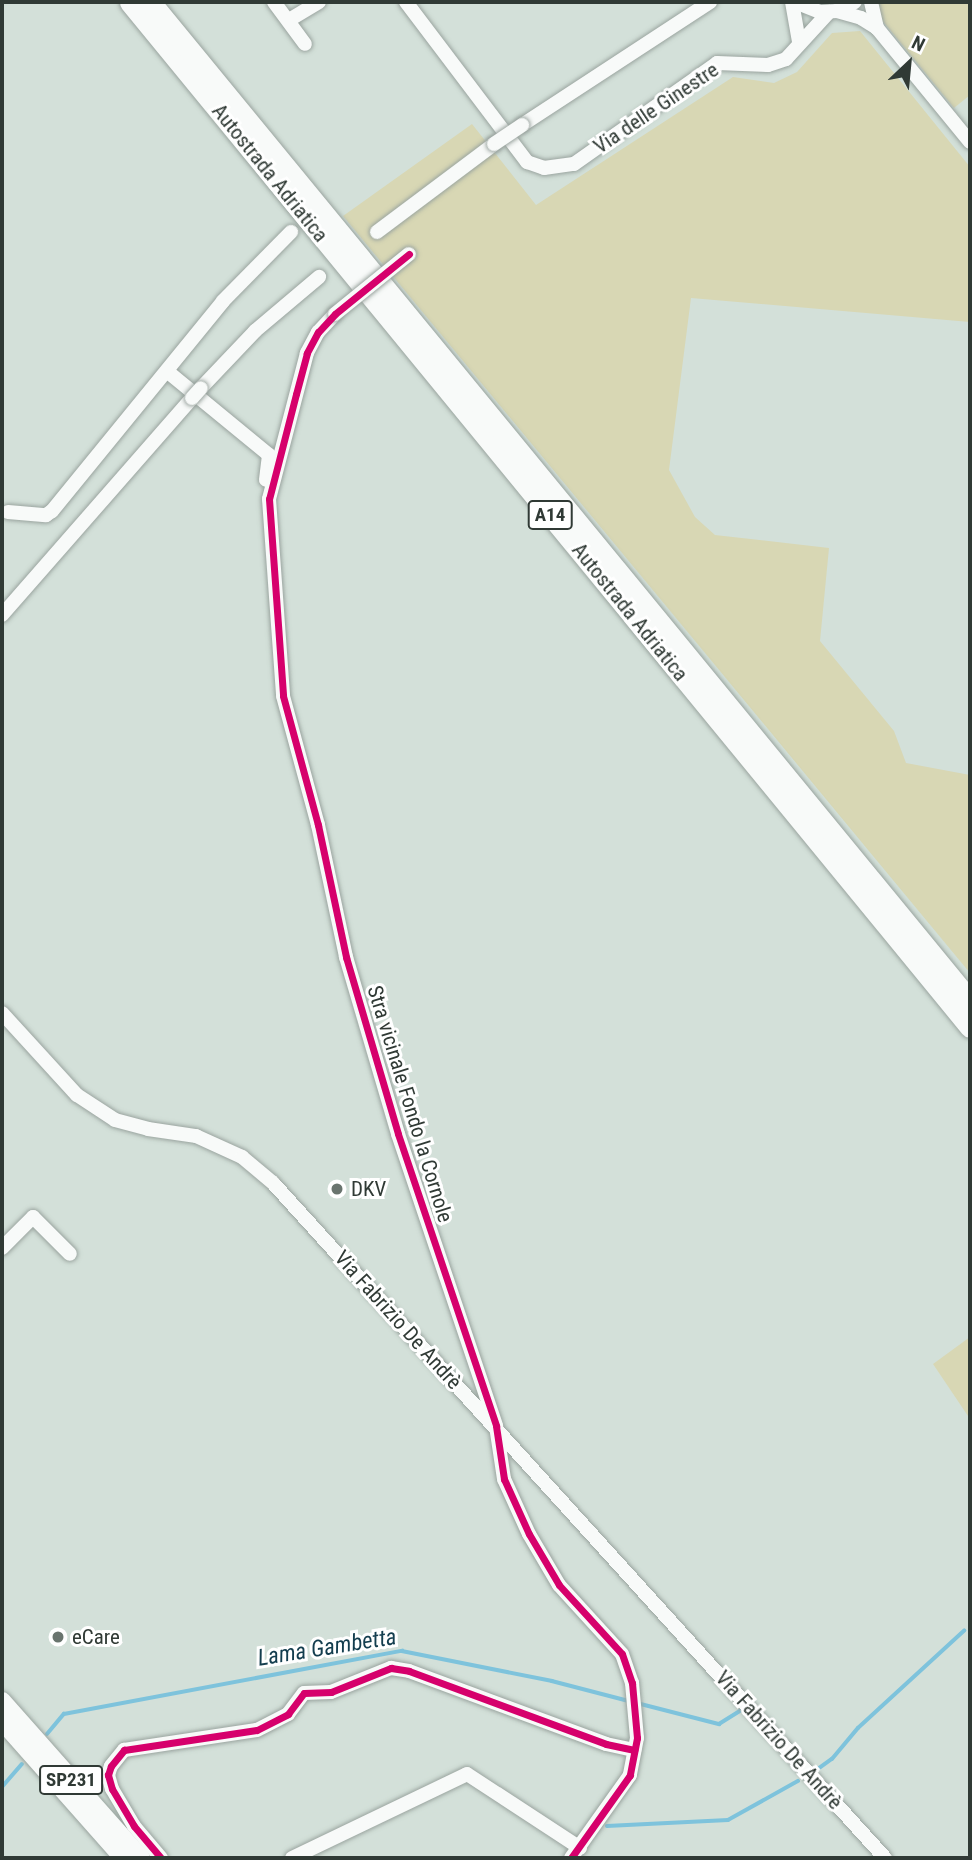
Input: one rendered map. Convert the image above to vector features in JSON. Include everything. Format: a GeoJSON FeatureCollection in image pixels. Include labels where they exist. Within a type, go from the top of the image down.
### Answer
{"type":"FeatureCollection","features":[{"type":"Feature","properties":{"kind":"highway","name":"Autostrada Adriatica"},"geometry":{"type":"LineString","coordinates":[[130,2],[970,1027]]}},
{"type":"Feature","properties":{"kind":"highway","name":"Autostrada Adriatica"},"geometry":{"type":"LineString","coordinates":[[150,2],[970,1001]]}},
{"type":"Feature","properties":{"kind":"main road","name":"SP231"},"geometry":{"type":"LineString","coordinates":[[2,1701],[141,1858]]}},
{"type":"Feature","properties":{"kind":"main road","name":"SP231"},"geometry":{"type":"LineString","coordinates":[[2,1721],[123,1858]]}},
{"type":"Feature","properties":{"kind":"street"},"geometry":{"type":"LineString","coordinates":[[274,2],[305,44]]}},
{"type":"Feature","properties":{"kind":"street"},"geometry":{"type":"LineString","coordinates":[[289,20],[320,2]]}},
{"type":"Feature","properties":{"kind":"street","name":"Via delle Ginestre"},"geometry":{"type":"LineString","coordinates":[[406,2],[527,162],[544,168],[574,164],[717,63],[768,65],[786,59],[799,41],[833,11],[855,2]]}},
{"type":"Feature","properties":{"kind":"street"},"geometry":{"type":"LineString","coordinates":[[377,232],[494,144],[710,2]]}},
{"type":"Feature","properties":{"kind":"street"},"geometry":{"type":"LineString","coordinates":[[793,2],[805,8],[861,18],[877,28],[970,142]]}},
{"type":"Feature","properties":{"kind":"street"},"geometry":{"type":"LineString","coordinates":[[793,2],[799,41]]}},
{"type":"Feature","properties":{"kind":"street"},"geometry":{"type":"LineString","coordinates":[[871,2],[877,28]]}},
{"type":"Feature","properties":{"kind":"street"},"geometry":{"type":"LineString","coordinates":[[8,512],[46,515],[52,512],[223,301],[291,232]]}},
{"type":"Feature","properties":{"kind":"street","name":"Stra vicinale Fondo la Cornole"},"geometry":{"type":"LineString","coordinates":[[409,254],[335,314],[318,332],[307,354],[269,499],[283,696],[318,825],[346,957],[398,1134],[496,1426],[504,1479],[529,1534],[559,1585],[622,1654],[632,1682],[634,1750],[630,1775],[576,1853]]}},
{"type":"Feature","properties":{"kind":"street"},"geometry":{"type":"LineString","coordinates":[[2,615],[196,393],[255,331],[320,277]]}},
{"type":"Feature","properties":{"kind":"street"},"geometry":{"type":"LineString","coordinates":[[168,372],[269,455],[265,497],[269,499]]}},
{"type":"Feature","properties":{"kind":"street","name":"Via Fabrizio De Andrè"},"geometry":{"type":"LineString","coordinates":[[2,1013],[77,1095],[115,1119],[148,1129],[196,1136],[242,1157],[295,1206],[885,1858]]}},
{"type":"Feature","properties":{"kind":"street"},"geometry":{"type":"LineString","coordinates":[[2,1248],[33,1217],[70,1254]]}},
{"type":"Feature","properties":{"kind":"street"},"geometry":{"type":"LineString","coordinates":[[161,1858],[134,1826],[112,1789],[108,1775],[111,1766],[124,1750],[257,1730],[288,1714],[304,1693],[331,1692],[391,1668],[410,1671],[606,1744],[634,1750]]}},
{"type":"Feature","properties":{"kind":"street"},"geometry":{"type":"LineString","coordinates":[[292,1858],[467,1774],[576,1853]]}},
{"type":"Feature","properties":{"kind":"green space"},"geometry":{"type":"Polygon","coordinates":[[[879,2],[970,2],[970,95],[954,108],[881,19],[879,2]]]}},
{"type":"Feature","properties":{"kind":"green space"},"geometry":{"type":"Polygon","coordinates":[[[860,31],[970,167],[970,322],[691,298],[669,470],[695,517],[715,535],[829,548],[820,641],[894,731],[906,763],[970,775],[970,973],[343,216],[472,124],[536,205],[733,77],[774,83],[797,72],[832,33],[860,31]]]}},
{"type":"Feature","properties":{"kind":"green space"},"geometry":{"type":"Polygon","coordinates":[[[970,1337],[970,1419],[933,1364],[970,1337]]]}},
{"type":"Feature","properties":{"kind":"waterway"},"geometry":{"type":"LineString","coordinates":[[818,1769],[832,1759],[858,1728],[964,1631]]}},
{"type":"Feature","properties":{"kind":"waterway","name":"Lama Gambetta"},"geometry":{"type":"LineString","coordinates":[[47,1734],[64,1714],[402,1651],[552,1681],[629,1701]]}},
{"type":"Feature","properties":{"kind":"waterway","name":"Lama Gambetta"},"geometry":{"type":"LineString","coordinates":[[637,1703],[719,1724],[740,1711]]}},
{"type":"Feature","properties":{"kind":"waterway","name":"Lama Gambetta"},"geometry":{"type":"LineString","coordinates":[[2,1787],[22,1764]]}},
{"type":"Feature","properties":{"kind":"waterway"},"geometry":{"type":"LineString","coordinates":[[607,1826],[728,1820],[798,1781]]}},
{"type":"Feature","properties":{"kind":"cycle path"},"geometry":{"type":"LineString","coordinates":[[409,254],[335,314],[318,332],[307,353],[269,499],[283,696],[318,825],[346,957],[398,1134],[496,1426],[504,1479],[529,1534],[559,1585],[622,1654],[632,1683],[637,1738],[630,1775],[571,1858]]}},
{"type":"Feature","properties":{"kind":"cycle path"},"geometry":{"type":"LineString","coordinates":[[161,1858],[134,1826],[112,1789],[108,1775],[111,1766],[124,1750],[257,1730],[288,1714],[304,1693],[331,1692],[391,1668],[409,1671],[606,1744],[634,1750]]}},
{"type":"Feature","properties":{"kind":"place","name":"DKV"},"geometry":{"type":"Point","coordinates":[337,1189]}},
{"type":"Feature","properties":{"kind":"place","name":"eCare"},"geometry":{"type":"Point","coordinates":[58,1637]}}]}
